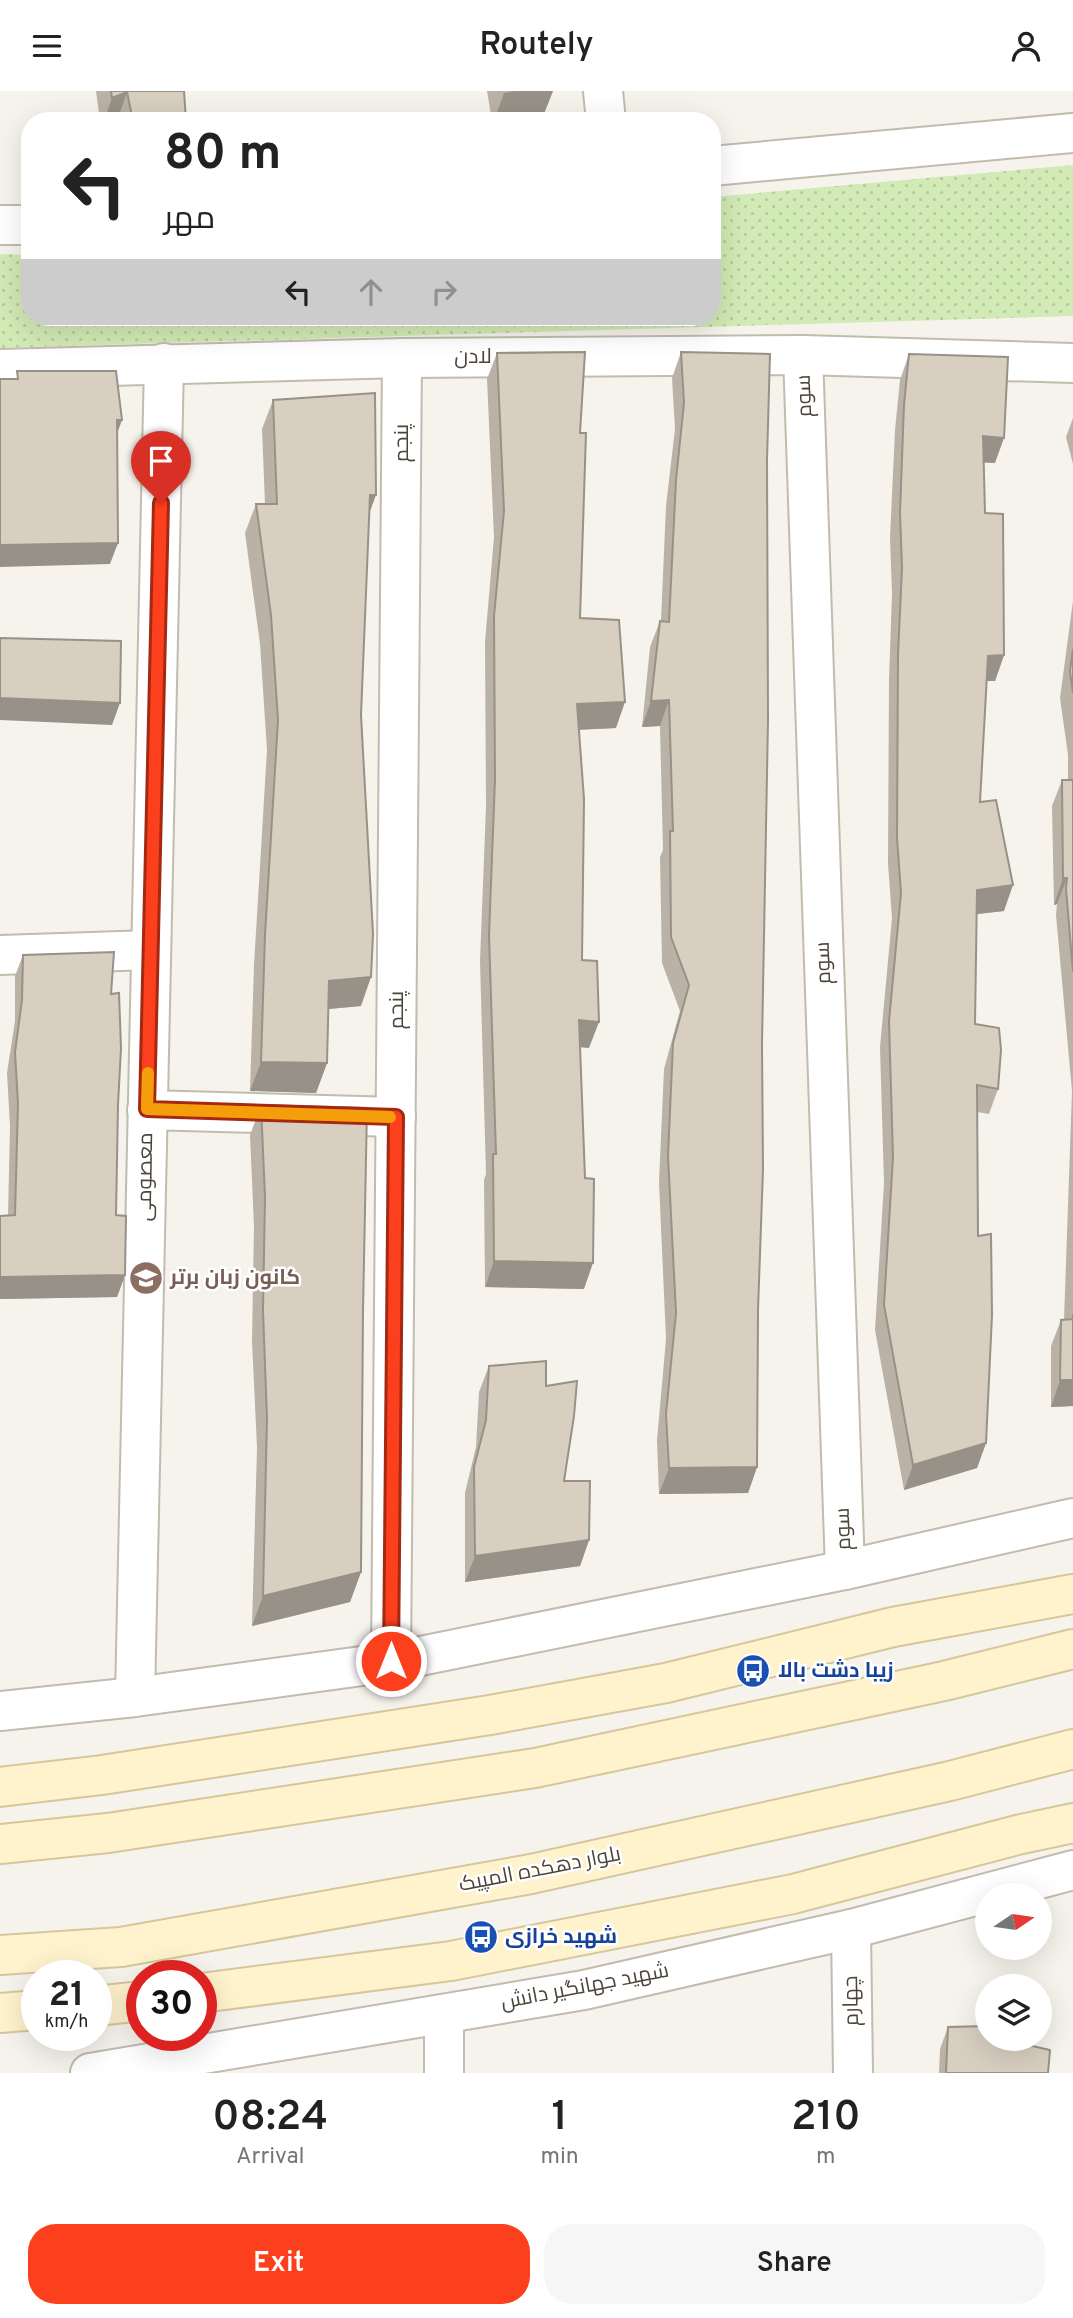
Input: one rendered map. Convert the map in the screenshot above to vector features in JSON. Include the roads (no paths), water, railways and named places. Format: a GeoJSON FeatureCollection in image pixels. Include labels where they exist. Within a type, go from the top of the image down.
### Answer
{"type":"FeatureCollection","features":[{"type":"Feature","properties":{"kind":"main road"},"geometry":{"type":"LineString","coordinates":[[0,1787],[102,1775],[503,1713],[666,1683],[893,1627],[1073,1594]]}},
{"type":"Feature","properties":{"kind":"main road"},"geometry":{"type":"LineString","coordinates":[[0,1844],[108,1833],[535,1768],[944,1681],[1073,1649]]}},
{"type":"Feature","properties":{"kind":"main road","name":"بلوار دهکده المپیک"},"geometry":{"type":"LineString","coordinates":[[0,1955],[121,1947],[531,1874],[950,1781],[1073,1749]]}},
{"type":"Feature","properties":{"kind":"main road"},"geometry":{"type":"LineString","coordinates":[[217,1991],[451,1961],[793,1894],[1017,1835],[1073,1823]]}},
{"type":"Feature","properties":{"kind":"main road"},"geometry":{"type":"LineString","coordinates":[[0,2013],[21,2011]]}},
{"type":"Feature","properties":{"kind":"street"},"geometry":{"type":"LineString","coordinates":[[603,91],[606,112]]}},
{"type":"Feature","properties":{"kind":"street"},"geometry":{"type":"LineString","coordinates":[[721,165],[1073,133]]}},
{"type":"Feature","properties":{"kind":"street"},"geometry":{"type":"LineString","coordinates":[[0,225],[21,225]]}},
{"type":"Feature","properties":{"kind":"street","name":"لادن"},"geometry":{"type":"LineString","coordinates":[[0,369],[402,358],[803,355],[1073,363]]}},
{"type":"Feature","properties":{"kind":"street","name":"سوم"},"geometry":{"type":"LineString","coordinates":[[803,355],[845,1570]]}},
{"type":"Feature","properties":{"kind":"street","name":"پنجم"},"geometry":{"type":"LineString","coordinates":[[391,1661],[402,358]]}},
{"type":"Feature","properties":{"kind":"street","name":"معصومی"},"geometry":{"type":"LineString","coordinates":[[135,1697],[164,363]]}},
{"type":"Feature","properties":{"kind":"street"},"geometry":{"type":"LineString","coordinates":[[0,955],[151,950]]}},
{"type":"Feature","properties":{"kind":"street"},"geometry":{"type":"LineString","coordinates":[[147,1109],[396,1117]]}},
{"type":"Feature","properties":{"kind":"street"},"geometry":{"type":"LineString","coordinates":[[0,1711],[135,1697],[391,1661],[845,1570],[1073,1518]]}},
{"type":"Feature","properties":{"kind":"street","name":"شهید جهانگیر دانش"},"geometry":{"type":"LineString","coordinates":[[90,2073],[201,2064],[444,2014],[584,1990],[851,1929],[1073,1870]]}},
{"type":"Feature","properties":{"kind":"street","name":"چهارم"},"geometry":{"type":"LineString","coordinates":[[851,1929],[853,2073]]}},
{"type":"Feature","properties":{"kind":"street"},"geometry":{"type":"LineString","coordinates":[[444,2014],[444,2073]]}},
{"type":"Feature","properties":{"kind":"place","name":"کانون زبان برتر"},"geometry":{"type":"Point","coordinates":[146,1278]}},
{"type":"Feature","properties":{"kind":"place","name":"زیبا دشت بالا"},"geometry":{"type":"Point","coordinates":[753,1671]}},
{"type":"Feature","properties":{"kind":"place","name":"شهید خرازی"},"geometry":{"type":"Point","coordinates":[481,1937]}}]}
